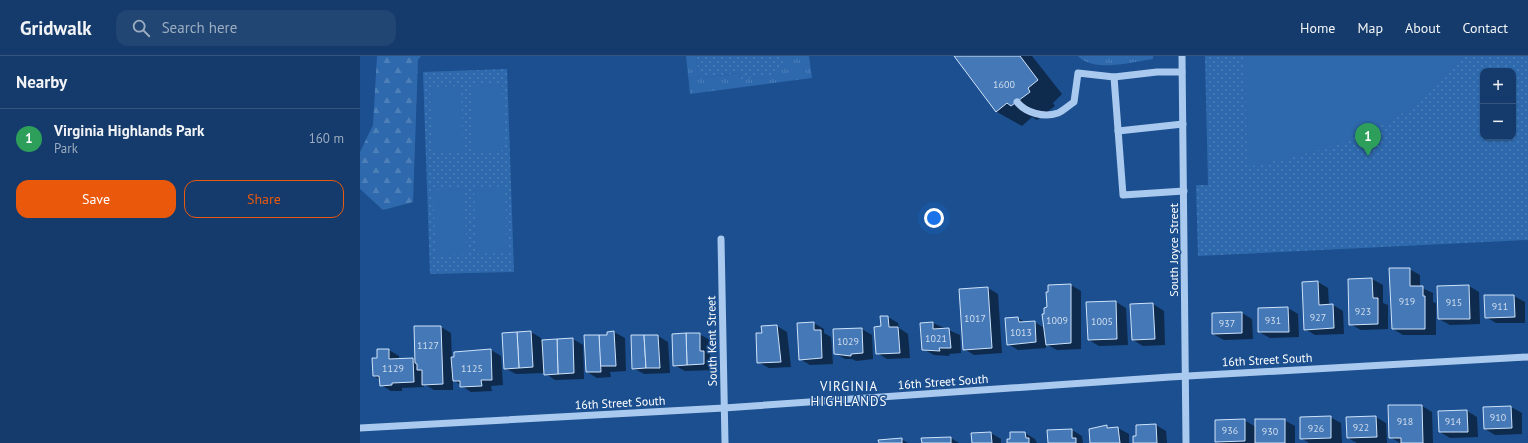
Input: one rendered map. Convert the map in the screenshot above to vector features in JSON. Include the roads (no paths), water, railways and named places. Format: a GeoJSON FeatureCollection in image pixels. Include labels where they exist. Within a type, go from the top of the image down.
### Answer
{"type":"FeatureCollection","features":[{"type":"Feature","properties":{"kind":"street","name":"South Joyce Street"},"geometry":{"type":"LineString","coordinates":[[1182,56],[1184,124],[1186,443]]}},
{"type":"Feature","properties":{"kind":"street"},"geometry":{"type":"LineString","coordinates":[[1016,102],[1021,108],[1038,115],[1057,113],[1074,102],[1078,73],[1114,77],[1157,72],[1182,72]]}},
{"type":"Feature","properties":{"kind":"street"},"geometry":{"type":"LineString","coordinates":[[1114,77],[1123,195],[1184,191]]}},
{"type":"Feature","properties":{"kind":"street"},"geometry":{"type":"LineString","coordinates":[[1118,131],[1184,124]]}},
{"type":"Feature","properties":{"kind":"street","name":"South Kent Street"},"geometry":{"type":"LineString","coordinates":[[720,239],[725,443]]}},
{"type":"Feature","properties":{"kind":"street","name":"16th Street South"},"geometry":{"type":"LineString","coordinates":[[360,428],[724,408],[1185,376],[1528,357]]}},
{"type":"Feature","properties":{"kind":"place","name":"Virginia Highlands Park"},"geometry":{"type":"Point","coordinates":[1368,156]}},
{"type":"Feature","properties":{"kind":"district","name":"VIRGINIA HIGHLANDS"},"geometry":{"type":"Point","coordinates":[849,394]}}]}
